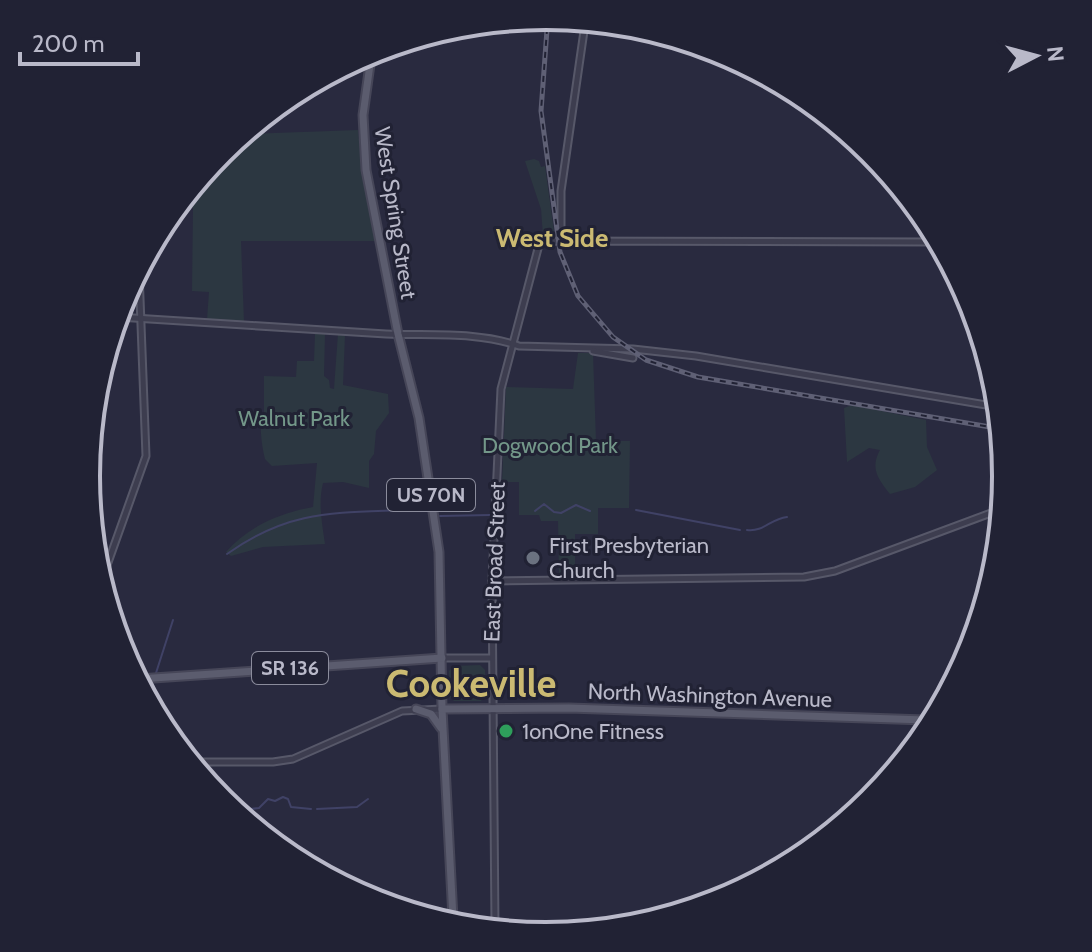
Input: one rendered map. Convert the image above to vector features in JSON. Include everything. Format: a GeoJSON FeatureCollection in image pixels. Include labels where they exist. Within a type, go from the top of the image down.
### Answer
{"type":"FeatureCollection","features":[{"type":"Feature","properties":{"kind":"main road","name":"West Spring Street"},"geometry":{"type":"LineString","coordinates":[[370,67],[364,104],[364,150],[398,334]]}},
{"type":"Feature","properties":{"kind":"main road","name":"US 70N"},"geometry":{"type":"LineString","coordinates":[[398,334],[420,419],[439,552],[442,709],[453,912]]}},
{"type":"Feature","properties":{"kind":"main road","name":"SR 136"},"geometry":{"type":"LineString","coordinates":[[149,678],[442,658]]}},
{"type":"Feature","properties":{"kind":"main road"},"geometry":{"type":"LineString","coordinates":[[416,709],[431,714],[443,731]]}},
{"type":"Feature","properties":{"kind":"main road","name":"North Washington Avenue"},"geometry":{"type":"LineString","coordinates":[[442,709],[632,709],[920,720]]}},
{"type":"Feature","properties":{"kind":"street"},"geometry":{"type":"LineString","coordinates":[[561,240],[561,191],[584,32]]}},
{"type":"Feature","properties":{"kind":"street"},"geometry":{"type":"LineString","coordinates":[[548,240],[556,235],[560,227]]}},
{"type":"Feature","properties":{"kind":"street"},"geometry":{"type":"LineString","coordinates":[[548,240],[925,242]]}},
{"type":"Feature","properties":{"kind":"street","name":"East Broad Street"},"geometry":{"type":"LineString","coordinates":[[495,919],[492,581],[501,389],[540,241],[548,240]]}},
{"type":"Feature","properties":{"kind":"street"},"geometry":{"type":"LineString","coordinates":[[109,561],[146,456],[140,292]]}},
{"type":"Feature","properties":{"kind":"street"},"geometry":{"type":"LineString","coordinates":[[130,318],[451,335],[576,348],[633,349],[734,361],[986,405]]}},
{"type":"Feature","properties":{"kind":"street"},"geometry":{"type":"LineString","coordinates":[[576,348],[633,358]]}},
{"type":"Feature","properties":{"kind":"street"},"geometry":{"type":"LineString","coordinates":[[492,581],[818,576],[990,513]]}},
{"type":"Feature","properties":{"kind":"street"},"geometry":{"type":"LineString","coordinates":[[442,658],[492,658]]}},
{"type":"Feature","properties":{"kind":"street"},"geometry":{"type":"LineString","coordinates":[[204,762],[293,759],[402,711],[442,709]]}},
{"type":"Feature","properties":{"kind":"green space"},"geometry":{"type":"Polygon","coordinates":[[[358,130],[375,241],[241,241],[244,322],[207,319],[209,292],[192,291],[193,208],[189,208],[261,133],[358,130]]]}},
{"type":"Feature","properties":{"kind":"green space"},"geometry":{"type":"Polygon","coordinates":[[[525,161],[539,161],[541,167],[545,166],[554,234],[543,236],[541,209],[525,161]]]}},
{"type":"Feature","properties":{"kind":"green space","name":"Walnut Park"},"geometry":{"type":"Polygon","coordinates":[[[315,333],[325,334],[324,376],[329,380],[330,388],[334,389],[338,334],[345,335],[343,385],[388,394],[389,413],[376,431],[374,454],[369,461],[369,488],[343,482],[323,483],[321,506],[325,544],[263,547],[231,556],[226,552],[255,528],[277,517],[313,507],[317,463],[272,466],[265,459],[261,425],[264,416],[264,376],[296,377],[297,361],[314,361],[315,333]]]}},
{"type":"Feature","properties":{"kind":"green space","name":"Dogwood Park"},"geometry":{"type":"Polygon","coordinates":[[[578,353],[593,353],[596,441],[630,441],[629,508],[598,508],[598,534],[575,534],[575,576],[559,576],[558,521],[541,521],[539,515],[519,515],[519,482],[502,482],[506,387],[573,389],[578,353]]]}},
{"type":"Feature","properties":{"kind":"green space"},"geometry":{"type":"Polygon","coordinates":[[[852,405],[926,420],[927,447],[937,470],[915,487],[890,494],[877,473],[876,462],[880,450],[869,448],[847,462],[844,408],[852,405]]]}},
{"type":"Feature","properties":{"kind":"green space"},"geometry":{"type":"Polygon","coordinates":[[[480,665],[485,670],[485,695],[481,701],[454,701],[450,697],[449,671],[454,666],[480,665]]]}},
{"type":"Feature","properties":{"kind":"waterway"},"geometry":{"type":"LineString","coordinates":[[535,511],[544,504],[554,512],[561,513],[576,505],[590,511]]}},
{"type":"Feature","properties":{"kind":"waterway"},"geometry":{"type":"LineString","coordinates":[[411,509],[427,509]]}},
{"type":"Feature","properties":{"kind":"waterway"},"geometry":{"type":"LineString","coordinates":[[227,554],[271,529],[312,517],[405,510]]}},
{"type":"Feature","properties":{"kind":"waterway"},"geometry":{"type":"LineString","coordinates":[[636,510],[740,530]]}},
{"type":"Feature","properties":{"kind":"waterway"},"geometry":{"type":"LineString","coordinates":[[440,516],[490,515]]}},
{"type":"Feature","properties":{"kind":"waterway"},"geometry":{"type":"LineString","coordinates":[[747,530],[758,529],[787,517]]}},
{"type":"Feature","properties":{"kind":"waterway"},"geometry":{"type":"LineString","coordinates":[[156,673],[173,620]]}},
{"type":"Feature","properties":{"kind":"waterway"},"geometry":{"type":"LineString","coordinates":[[250,809],[259,808],[268,799],[275,801],[283,797],[288,799],[291,807],[311,809]]}},
{"type":"Feature","properties":{"kind":"waterway"},"geometry":{"type":"LineString","coordinates":[[317,809],[357,807],[368,799]]}},
{"type":"Feature","properties":{"kind":"railway"},"geometry":{"type":"LineString","coordinates":[[547,30],[541,111],[560,252],[578,296],[613,337],[646,360],[698,377],[989,427]]}},
{"type":"Feature","properties":{"kind":"place","name":"First Presbyterian Church"},"geometry":{"type":"Point","coordinates":[533,558]}},
{"type":"Feature","properties":{"kind":"place","name":"1onOne Fitness"},"geometry":{"type":"Point","coordinates":[506,731]}},
{"type":"Feature","properties":{"kind":"district","name":"West Side"},"geometry":{"type":"Point","coordinates":[552,238]}},
{"type":"Feature","properties":{"kind":"district","name":"Cookeville"},"geometry":{"type":"Point","coordinates":[471,684]}}]}
